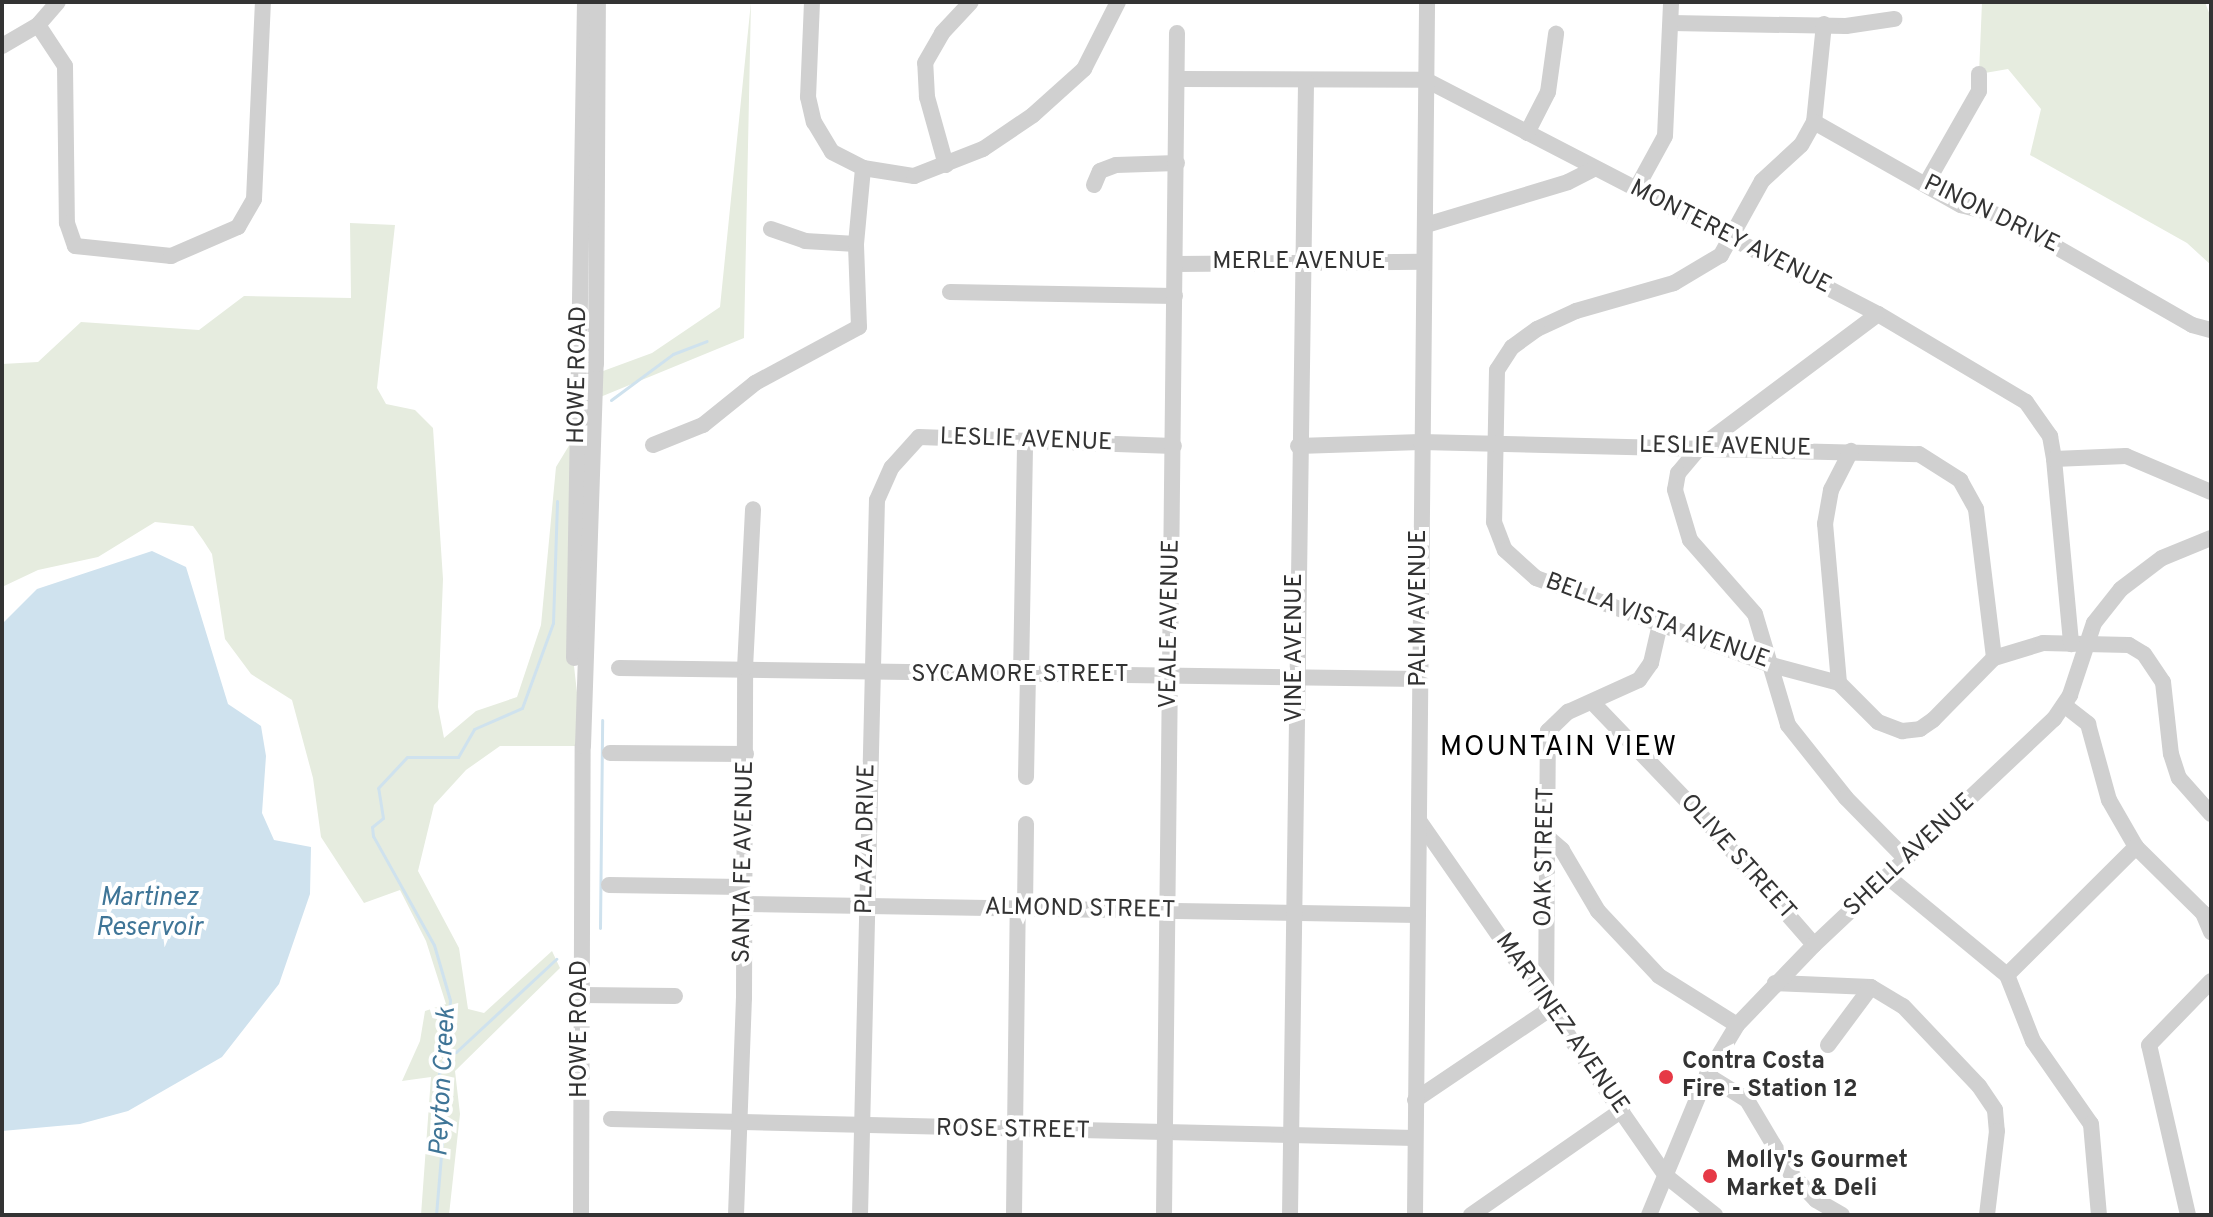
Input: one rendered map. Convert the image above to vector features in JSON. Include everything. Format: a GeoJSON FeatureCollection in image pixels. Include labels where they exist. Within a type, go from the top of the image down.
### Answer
{"type":"FeatureCollection","features":[{"type":"Feature","properties":{"kind":"street"},"geometry":{"type":"LineString","coordinates":[[2,46],[38,25],[58,2]]}},
{"type":"Feature","properties":{"kind":"street"},"geometry":{"type":"LineString","coordinates":[[38,25],[65,66],[67,223],[75,246],[171,256],[238,227],[254,199],[263,2]]}},
{"type":"Feature","properties":{"kind":"street","name":"HOWE ROAD"},"geometry":{"type":"LineString","coordinates":[[583,746],[575,709],[574,575],[585,2]]}},
{"type":"Feature","properties":{"kind":"street","name":"HOWE ROAD"},"geometry":{"type":"LineString","coordinates":[[581,1215],[583,746],[596,364],[598,2]]}},
{"type":"Feature","properties":{"kind":"street"},"geometry":{"type":"LineString","coordinates":[[812,2],[808,97],[814,122],[832,152],[863,168],[914,176],[946,165],[1009,133],[1084,69],[1118,2]]}},
{"type":"Feature","properties":{"kind":"street"},"geometry":{"type":"LineString","coordinates":[[946,165],[927,97],[925,63],[942,33],[971,2]]}},
{"type":"Feature","properties":{"kind":"street","name":"PALM AVENUE"},"geometry":{"type":"LineString","coordinates":[[1415,1215],[1422,262],[1426,225],[1427,2]]}},
{"type":"Feature","properties":{"kind":"street"},"geometry":{"type":"LineString","coordinates":[[1636,189],[1665,136],[1671,2]]}},
{"type":"Feature","properties":{"kind":"street"},"geometry":{"type":"LineString","coordinates":[[1671,23],[1824,24],[1894,19]]}},
{"type":"Feature","properties":{"kind":"street"},"geometry":{"type":"LineString","coordinates":[[1814,122],[1824,24]]}},
{"type":"Feature","properties":{"kind":"street","name":"VEALE AVENUE"},"geometry":{"type":"LineString","coordinates":[[1164,1215],[1179,79],[1177,33]]}},
{"type":"Feature","properties":{"kind":"street"},"geometry":{"type":"LineString","coordinates":[[1527,133],[1548,92],[1556,34]]}},
{"type":"Feature","properties":{"kind":"street"},"geometry":{"type":"LineString","coordinates":[[1926,184],[1979,91],[1979,74]]}},
{"type":"Feature","properties":{"kind":"street","name":"MONTEREY AVENUE"},"geometry":{"type":"LineString","coordinates":[[1179,79],[1426,80],[1878,314],[2026,402],[2050,436],[2077,643]]}},
{"type":"Feature","properties":{"kind":"street","name":"VINE AVENUE"},"geometry":{"type":"LineString","coordinates":[[1290,1215],[1298,446],[1306,81]]}},
{"type":"Feature","properties":{"kind":"street","name":"PINON DRIVE"},"geometry":{"type":"LineString","coordinates":[[1814,122],[1961,205],[2002,216],[2192,325],[2211,330]]}},
{"type":"Feature","properties":{"kind":"street","name":"BELLA VISTA AVENUE"},"geometry":{"type":"LineString","coordinates":[[1814,122],[1791,158],[1762,181],[1732,239],[1698,272],[1576,311],[1523,337],[1497,370],[1493,444],[1494,522],[1505,550],[1517,565],[1536,578],[1768,664],[1839,683]]}},
{"type":"Feature","properties":{"kind":"street"},"geometry":{"type":"LineString","coordinates":[[1094,185],[1100,171],[1116,165],[1177,163]]}},
{"type":"Feature","properties":{"kind":"street"},"geometry":{"type":"LineString","coordinates":[[653,445],[703,425],[755,383],[859,327],[856,244],[863,168]]}},
{"type":"Feature","properties":{"kind":"street"},"geometry":{"type":"LineString","coordinates":[[1426,225],[1568,182],[1593,169]]}},
{"type":"Feature","properties":{"kind":"street"},"geometry":{"type":"LineString","coordinates":[[771,229],[805,241],[856,244]]}},
{"type":"Feature","properties":{"kind":"street","name":"MERLE AVENUE"},"geometry":{"type":"LineString","coordinates":[[1175,264],[1422,262]]}},
{"type":"Feature","properties":{"kind":"street"},"geometry":{"type":"LineString","coordinates":[[950,292],[1175,296]]}},
{"type":"Feature","properties":{"kind":"street"},"geometry":{"type":"LineString","coordinates":[[1878,314],[1700,447],[1678,473],[1677,508],[1690,540],[1755,614],[1788,725],[1810,757],[1906,859]]}},
{"type":"Feature","properties":{"kind":"street","name":"LESLIE AVENUE"},"geometry":{"type":"LineString","coordinates":[[892,467],[919,437],[1174,446]]}},
{"type":"Feature","properties":{"kind":"street"},"geometry":{"type":"LineString","coordinates":[[1025,441],[1026,777]]}},
{"type":"Feature","properties":{"kind":"street","name":"LESLIE AVENUE"},"geometry":{"type":"LineString","coordinates":[[1298,446],[1421,442],[1919,454],[1943,465],[1968,491],[1976,509],[1994,658]]}},
{"type":"Feature","properties":{"kind":"street"},"geometry":{"type":"LineString","coordinates":[[1851,451],[1831,490],[1825,524],[1839,683],[1878,722],[1912,731],[1933,720],[1994,658],[2032,645],[2129,645],[2156,669],[2167,698],[2171,754],[2179,778],[2211,814]]}},
{"type":"Feature","properties":{"kind":"street"},"geometry":{"type":"LineString","coordinates":[[2054,459],[2126,456],[2211,492]]}},
{"type":"Feature","properties":{"kind":"street","name":"PLAZA DRIVE"},"geometry":{"type":"LineString","coordinates":[[860,1215],[869,675],[877,500],[892,467]]}},
{"type":"Feature","properties":{"kind":"street","name":"SANTA FE AVENUE"},"geometry":{"type":"LineString","coordinates":[[736,1215],[746,754],[745,668],[753,509]]}},
{"type":"Feature","properties":{"kind":"street","name":"SHELL AVENUE"},"geometry":{"type":"LineString","coordinates":[[1649,1215],[1707,1075],[1737,1025],[1775,983],[2064,705],[2077,643],[2121,589],[2162,558],[2211,538]]}},
{"type":"Feature","properties":{"kind":"street","name":"OAK STREET"},"geometry":{"type":"LineString","coordinates":[[1548,1006],[1545,835],[1548,731],[1568,712],[1639,680],[1651,663],[1660,625]]}},
{"type":"Feature","properties":{"kind":"street","name":"SYCAMORE STREET"},"geometry":{"type":"LineString","coordinates":[[619,668],[745,668],[869,675],[1420,679]]}},
{"type":"Feature","properties":{"kind":"street","name":"OLIVE STREET"},"geometry":{"type":"LineString","coordinates":[[1593,703],[1706,821],[1814,945]]}},
{"type":"Feature","properties":{"kind":"street"},"geometry":{"type":"LineString","coordinates":[[2064,705],[2088,724],[2109,800],[2136,847],[2203,913],[2211,932]]}},
{"type":"Feature","properties":{"kind":"street"},"geometry":{"type":"LineString","coordinates":[[610,753],[746,754]]}},
{"type":"Feature","properties":{"kind":"street","name":"MARTINEZ AVENUE"},"geometry":{"type":"LineString","coordinates":[[1420,822],[1666,1176],[1715,1215]]}},
{"type":"Feature","properties":{"kind":"street"},"geometry":{"type":"LineString","coordinates":[[1014,1215],[1026,824]]}},
{"type":"Feature","properties":{"kind":"street"},"geometry":{"type":"LineString","coordinates":[[1545,835],[1562,850],[1598,911],[1659,976],[1737,1025]]}},
{"type":"Feature","properties":{"kind":"street"},"geometry":{"type":"LineString","coordinates":[[2007,975],[2136,847]]}},
{"type":"Feature","properties":{"kind":"street"},"geometry":{"type":"LineString","coordinates":[[1888,877],[2007,975],[2033,1041],[2091,1124],[2099,1215]]}},
{"type":"Feature","properties":{"kind":"street","name":"ALMOND STREET"},"geometry":{"type":"LineString","coordinates":[[609,885],[866,906],[1418,915]]}},
{"type":"Feature","properties":{"kind":"street"},"geometry":{"type":"LineString","coordinates":[[2188,1215],[2149,1045],[2211,981]]}},
{"type":"Feature","properties":{"kind":"street"},"geometry":{"type":"LineString","coordinates":[[1775,983],[1871,987],[1903,1006],[1979,1086],[1995,1110],[1987,1215]]}},
{"type":"Feature","properties":{"kind":"street"},"geometry":{"type":"LineString","coordinates":[[1828,1045],[1871,987]]}},
{"type":"Feature","properties":{"kind":"street"},"geometry":{"type":"LineString","coordinates":[[581,995],[675,996]]}},
{"type":"Feature","properties":{"kind":"street"},"geometry":{"type":"LineString","coordinates":[[1415,1100],[1548,1006]]}},
{"type":"Feature","properties":{"kind":"street"},"geometry":{"type":"LineString","coordinates":[[1707,1075],[1747,1100],[1791,1174],[1816,1200],[1842,1215]]}},
{"type":"Feature","properties":{"kind":"street"},"geometry":{"type":"LineString","coordinates":[[1471,1215],[1622,1110]]}},
{"type":"Feature","properties":{"kind":"street","name":"ROSE STREET"},"geometry":{"type":"LineString","coordinates":[[611,1119],[862,1128],[1415,1138]]}},
{"type":"Feature","properties":{"kind":"shaded area"},"geometry":{"type":"Polygon","coordinates":[[[751,2],[744,338],[593,400],[595,374],[652,353],[720,307],[751,2]]]}},
{"type":"Feature","properties":{"kind":"shaded area"},"geometry":{"type":"Polygon","coordinates":[[[1982,2],[2205,2],[2211,18],[2211,265],[2187,243],[2030,155],[2041,109],[2008,69],[1979,74],[1982,2]]]}},
{"type":"Feature","properties":{"kind":"shaded area"},"geometry":{"type":"Polygon","coordinates":[[[350,223],[395,225],[377,388],[386,404],[415,410],[433,428],[443,579],[438,707],[444,738],[476,711],[517,697],[541,625],[556,467],[576,434],[574,666],[583,746],[500,746],[466,770],[434,805],[418,871],[459,948],[468,1009],[484,1013],[552,951],[560,968],[455,1071],[460,1114],[449,1215],[421,1215],[431,1077],[402,1081],[420,1041],[425,1011],[446,1004],[426,941],[400,890],[364,903],[321,837],[313,778],[292,700],[251,674],[225,639],[212,554],[203,540],[193,526],[155,522],[98,557],[38,570],[2,587],[2,364],[38,362],[81,322],[199,330],[244,296],[351,298],[350,223]]]}},
{"type":"Feature","properties":{"kind":"water","name":"Martinez Reservoir"},"geometry":{"type":"Polygon","coordinates":[[[152,551],[186,567],[228,704],[261,726],[266,756],[262,813],[274,840],[311,847],[310,894],[279,984],[222,1057],[128,1111],[80,1124],[2,1131],[2,624],[37,589],[152,551]]]}},
{"type":"Feature","properties":{"kind":"waterway","name":"Peyton Creek"},"geometry":{"type":"LineString","coordinates":[[611,400],[673,354],[707,341]]}},
{"type":"Feature","properties":{"kind":"waterway","name":"Peyton Creek"},"geometry":{"type":"LineString","coordinates":[[436,1215],[445,1108],[439,1074],[446,1055],[450,1000],[434,945],[373,836],[372,827],[383,818],[378,788],[407,757],[458,757],[474,729],[522,708],[553,623],[557,501]]}},
{"type":"Feature","properties":{"kind":"waterway"},"geometry":{"type":"LineString","coordinates":[[600,928],[602,720]]}},
{"type":"Feature","properties":{"kind":"waterway"},"geometry":{"type":"LineString","coordinates":[[446,1055],[456,1052],[556,959]]}},
{"type":"Feature","properties":{"kind":"place","name":"Contra Costa Fire - Station 12"},"geometry":{"type":"Point","coordinates":[1666,1077]}},
{"type":"Feature","properties":{"kind":"place","name":"Molly's Gourmet Market & Deli"},"geometry":{"type":"Point","coordinates":[1710,1176]}},
{"type":"Feature","properties":{"kind":"district","name":"MOUNTAIN VIEW"},"geometry":{"type":"Point","coordinates":[1559,748]}}]}
